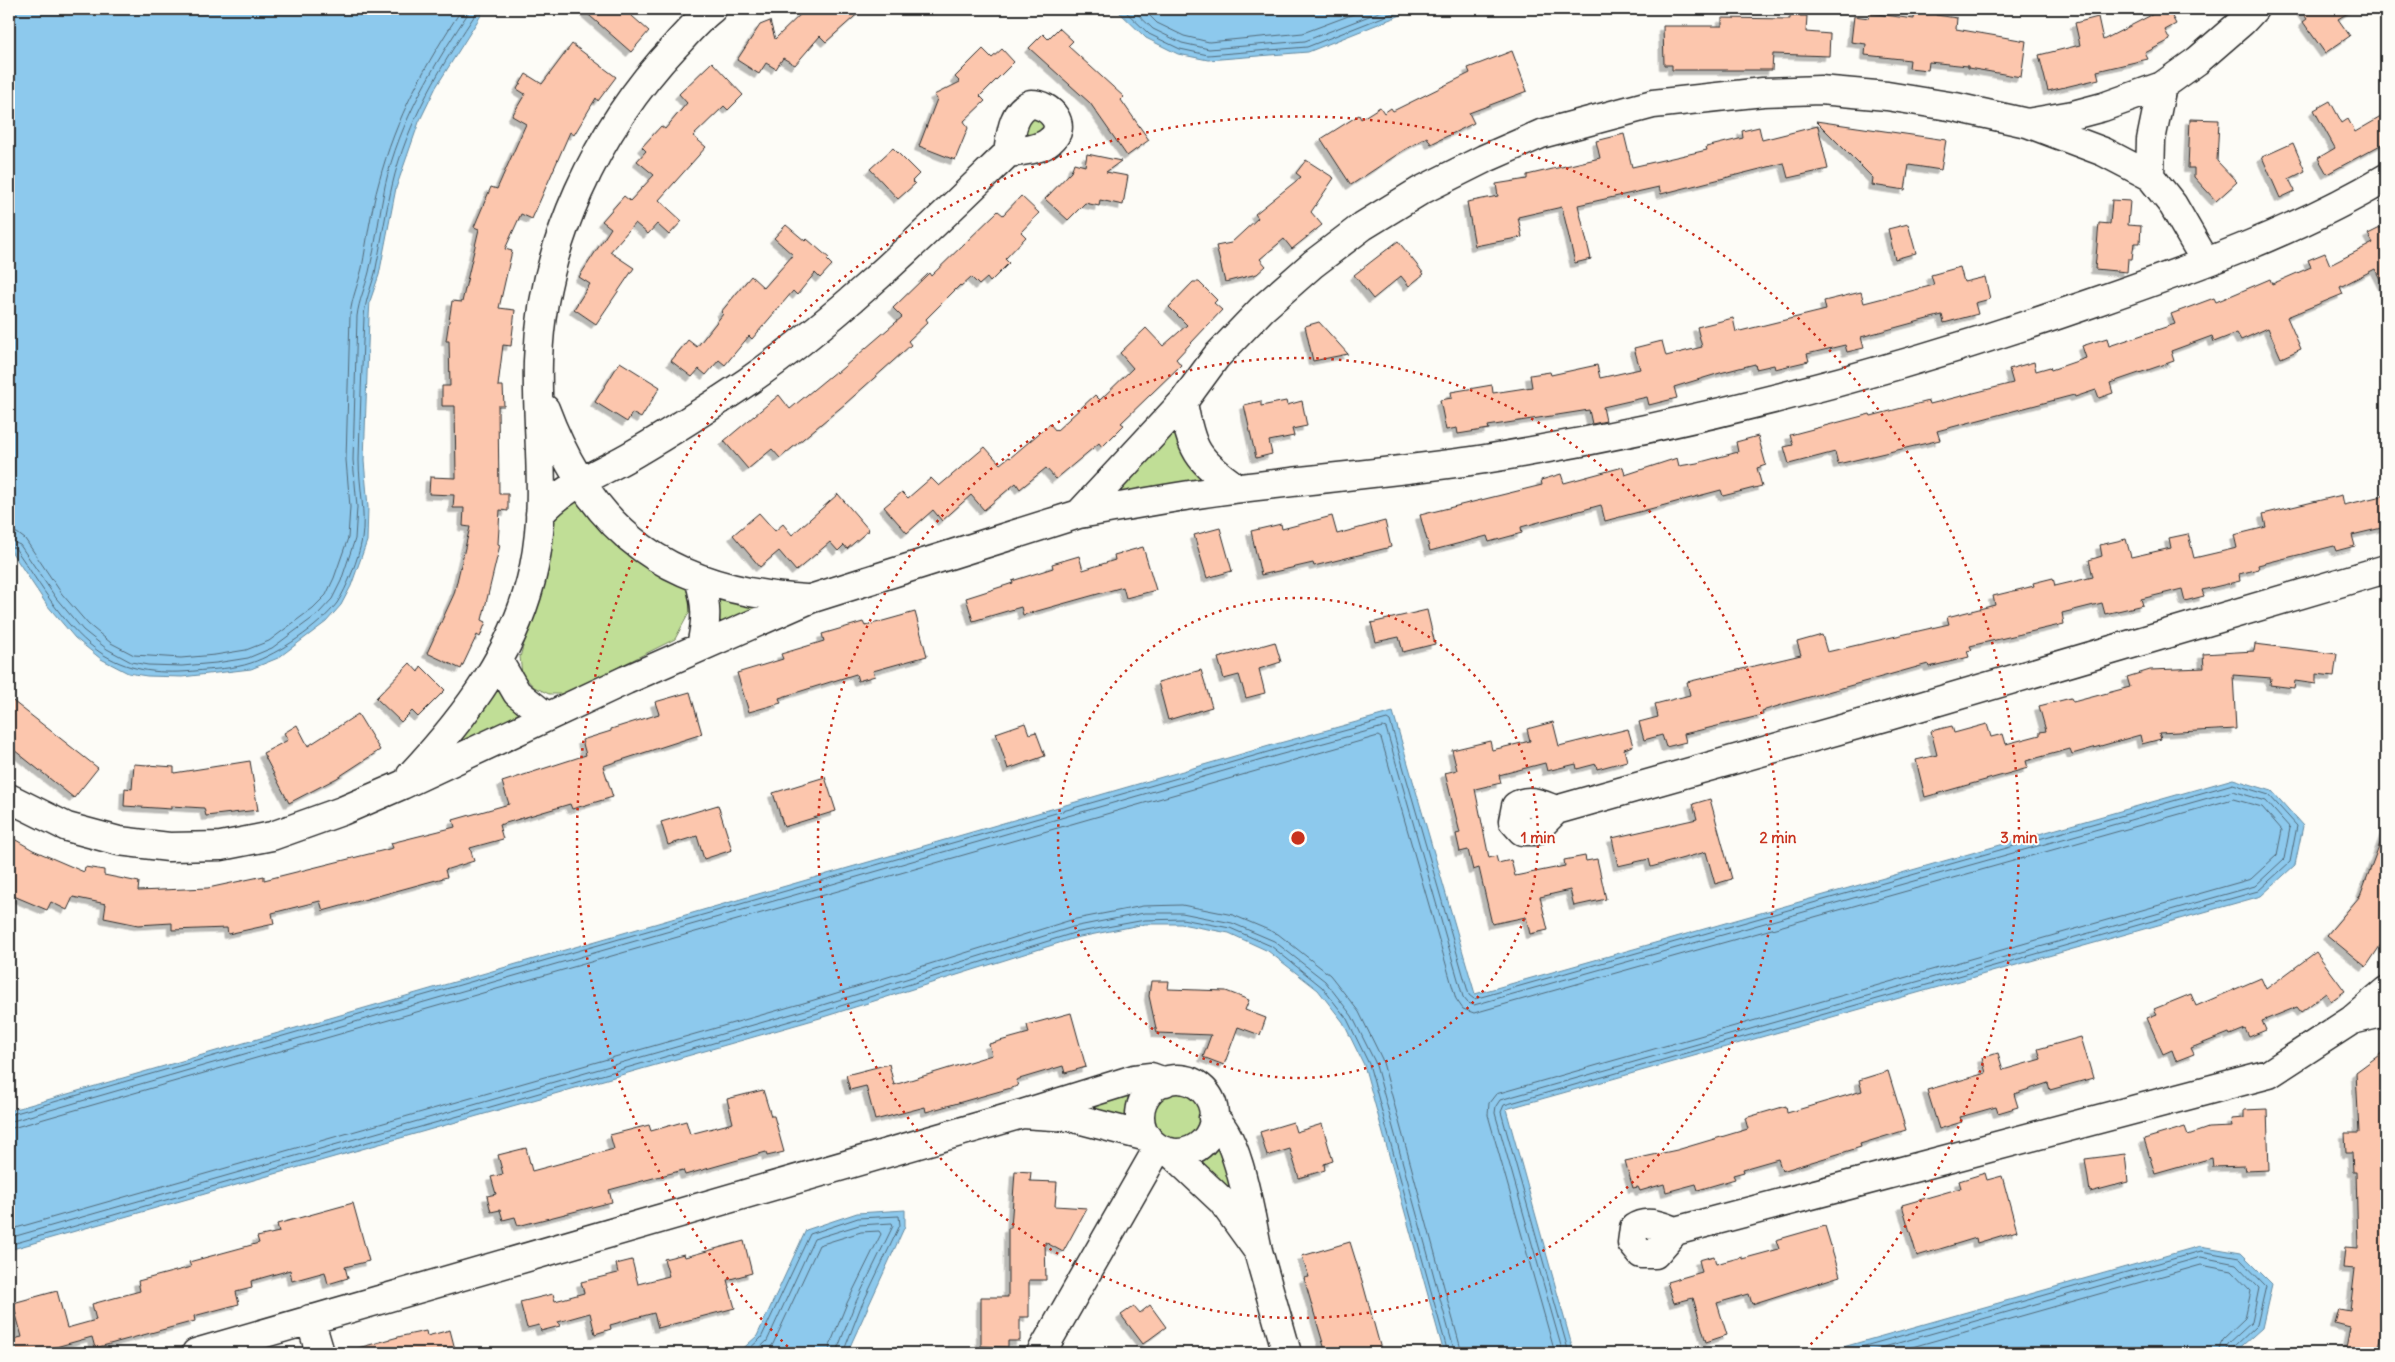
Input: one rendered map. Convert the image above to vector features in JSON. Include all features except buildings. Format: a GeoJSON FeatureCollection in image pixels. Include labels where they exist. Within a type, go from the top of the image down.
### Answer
{"type":"FeatureCollection","features":[{"type":"Feature","properties":{"kind":"street"},"geometry":{"type":"LineString","coordinates":[[402,785],[456,723],[499,662],[523,607],[534,566],[540,514],[538,352],[546,290],[560,243],[581,187],[618,117],[660,61],[712,9]]}},
{"type":"Feature","properties":{"kind":"street"},"geometry":{"type":"LineString","coordinates":[[2026,123],[2103,107],[2162,86],[2196,61],[2242,22],[2254,9]]}},
{"type":"Feature","properties":{"kind":"street"},"geometry":{"type":"LineString","coordinates":[[2150,176],[2151,140],[2162,86]]}},
{"type":"Feature","properties":{"kind":"street"},"geometry":{"type":"LineString","coordinates":[[1079,514],[1184,402],[1216,358],[1262,309],[1313,264],[1363,226],[1420,191],[1541,134],[1653,104],[1755,93],[1820,90],[1896,98],[1955,107],[2026,123],[2104,152],[2150,176],[2187,226],[2206,262]]}},
{"type":"Feature","properties":{"kind":"street"},"geometry":{"type":"LineString","coordinates":[[540,514],[557,496],[634,454],[672,430],[747,381],[806,338],[886,271],[1008,153]]}},
{"type":"Feature","properties":{"kind":"street"},"geometry":{"type":"LineString","coordinates":[[9,798],[67,827],[119,841],[169,847],[221,846],[272,836],[342,811],[402,785],[701,646],[810,599],[1079,514],[1237,488],[1355,476],[1484,459],[1704,417],[1837,383],[1989,339],[2206,262],[2312,217],[2386,178]]}},
{"type":"Feature","properties":{"kind":"street"},"geometry":{"type":"LineString","coordinates":[[538,391],[556,440],[581,482],[614,525],[639,547],[670,565],[718,586],[770,597],[810,599]]}},
{"type":"Feature","properties":{"kind":"street"},"geometry":{"type":"LineString","coordinates":[[1184,402],[1188,433],[1196,451],[1211,470],[1237,488]]}},
{"type":"Feature","properties":{"kind":"street"},"geometry":{"type":"LineString","coordinates":[[1556,810],[1898,714],[2386,569]]}},
{"type":"Feature","properties":{"kind":"street"},"geometry":{"type":"LineString","coordinates":[[699,579],[706,605],[706,624],[701,646]]}},
{"type":"Feature","properties":{"kind":"street"},"geometry":{"type":"LineString","coordinates":[[499,662],[517,693],[547,717]]}},
{"type":"Feature","properties":{"kind":"street"},"geometry":{"type":"LineString","coordinates":[[1675,1231],[2269,1074],[2352,1020],[2386,991]]}},
{"type":"Feature","properties":{"kind":"street"},"geometry":{"type":"LineString","coordinates":[[2352,1020],[2386,1012]]}},
{"type":"Feature","properties":{"kind":"street"},"geometry":{"type":"LineString","coordinates":[[196,1353],[1022,1114],[1134,1079],[1152,1077],[1164,1082]]}},
{"type":"Feature","properties":{"kind":"street"},"geometry":{"type":"LineString","coordinates":[[1022,1114],[1070,1117],[1099,1123],[1158,1146],[1189,1151],[1200,1146],[1208,1137],[1213,1118],[1211,1103],[1196,1084],[1184,1080],[1164,1082],[1150,1091],[1143,1102],[1140,1114],[1141,1126],[1158,1146],[1222,1201],[1258,1251]]}},
{"type":"Feature","properties":{"kind":"street"},"geometry":{"type":"LineString","coordinates":[[1213,1118],[1220,1122],[1228,1134],[1239,1164],[1258,1251],[1287,1353]]}},
{"type":"Feature","properties":{"kind":"street"},"geometry":{"type":"LineString","coordinates":[[1041,1353],[1158,1146]]}},
{"type":"Feature","properties":{"kind":"street"},"geometry":{"type":"LineString","coordinates":[[310,1319],[320,1353]]}},
{"type":"Feature","properties":{"kind":"green space"},"geometry":{"type":"Polygon","coordinates":[[[1033,107],[1047,130],[1031,136],[1023,131],[1033,107]]]}},
{"type":"Feature","properties":{"kind":"green space"},"geometry":{"type":"Polygon","coordinates":[[[1177,428],[1207,473],[1201,484],[1119,498],[1114,487],[1177,428]]]}},
{"type":"Feature","properties":{"kind":"green space"},"geometry":{"type":"Polygon","coordinates":[[[575,500],[584,504],[685,587],[689,595],[690,611],[675,639],[564,694],[549,694],[534,687],[522,674],[520,657],[534,609],[553,518],[575,500]]]}},
{"type":"Feature","properties":{"kind":"green space"},"geometry":{"type":"Polygon","coordinates":[[[711,589],[767,604],[718,625],[711,589]]]}},
{"type":"Feature","properties":{"kind":"green space"},"geometry":{"type":"Polygon","coordinates":[[[498,691],[519,715],[459,752],[449,741],[488,692],[498,691]]]}},
{"type":"Feature","properties":{"kind":"green space"},"geometry":{"type":"Polygon","coordinates":[[[1171,1086],[1183,1086],[1193,1090],[1201,1098],[1205,1114],[1201,1130],[1193,1138],[1183,1142],[1171,1142],[1161,1138],[1153,1130],[1149,1120],[1149,1108],[1153,1098],[1161,1090],[1171,1086]]]}},
{"type":"Feature","properties":{"kind":"green space"},"geometry":{"type":"Polygon","coordinates":[[[1141,1087],[1133,1108],[1134,1124],[1071,1111],[1141,1087]]]}},
{"type":"Feature","properties":{"kind":"green space"},"geometry":{"type":"Polygon","coordinates":[[[1220,1132],[1238,1202],[1193,1157],[1206,1152],[1220,1132]]]}},
{"type":"Feature","properties":{"kind":"water"},"geometry":{"type":"Polygon","coordinates":[[[9,9],[485,9],[436,87],[419,122],[396,188],[379,275],[370,301],[364,461],[368,507],[367,541],[351,586],[341,605],[326,622],[278,658],[251,669],[182,677],[147,676],[128,673],[101,659],[75,638],[47,605],[9,548],[9,9]]]}},
{"type":"Feature","properties":{"kind":"water"},"geometry":{"type":"Polygon","coordinates":[[[1116,9],[1416,9],[1308,52],[1208,60],[1178,54],[1146,38],[1116,9]]]}},
{"type":"Feature","properties":{"kind":"water"},"geometry":{"type":"Polygon","coordinates":[[[1393,712],[1475,994],[2233,779],[2272,791],[2303,826],[2295,865],[2261,896],[1506,1109],[1574,1353],[1444,1353],[1364,1065],[1343,1022],[1318,990],[1268,951],[1229,933],[1181,924],[1145,924],[1075,938],[820,1018],[9,1250],[9,1111],[1276,744],[1393,712]]]}},
{"type":"Feature","properties":{"kind":"water"},"geometry":{"type":"Polygon","coordinates":[[[905,1210],[905,1226],[847,1353],[738,1353],[757,1336],[806,1230],[857,1213],[905,1210]]]}},
{"type":"Feature","properties":{"kind":"water"},"geometry":{"type":"Polygon","coordinates":[[[2200,1246],[2241,1253],[2272,1284],[2262,1328],[2234,1353],[1822,1353],[2200,1246]]]}}]}
